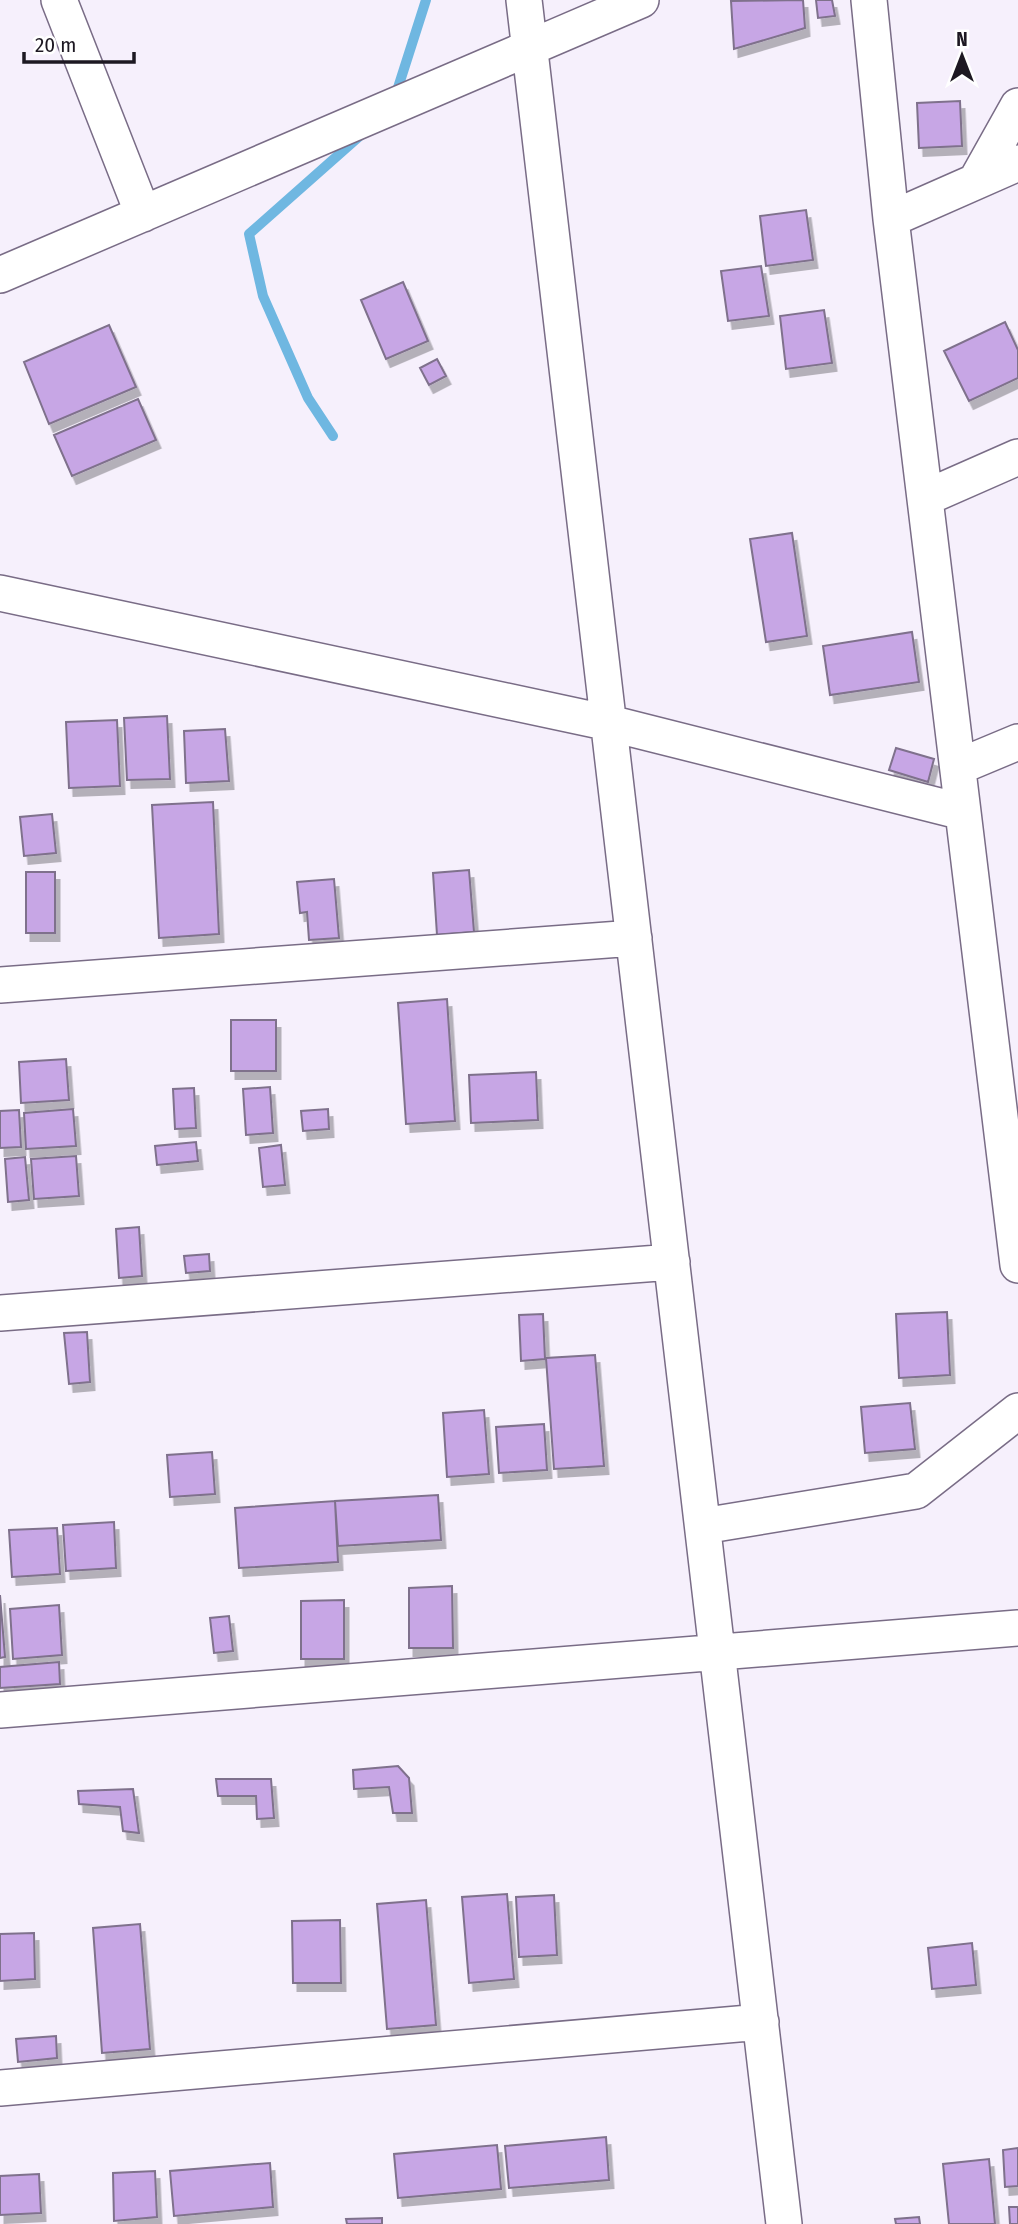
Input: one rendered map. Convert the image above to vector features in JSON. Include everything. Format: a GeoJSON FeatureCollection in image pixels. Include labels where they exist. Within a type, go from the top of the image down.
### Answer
{"type":"FeatureCollection","features":[{"type":"Feature","properties":{"kind":"street"},"geometry":{"type":"LineString","coordinates":[[60,0],[144,214]]}},
{"type":"Feature","properties":{"kind":"street"},"geometry":{"type":"LineString","coordinates":[[524,0],[784,2224]]}},
{"type":"Feature","properties":{"kind":"street"},"geometry":{"type":"LineString","coordinates":[[0,275],[641,0]]}},
{"type":"Feature","properties":{"kind":"street"},"geometry":{"type":"LineString","coordinates":[[869,0],[891,219],[963,812],[1010,1060],[1018,1265]]}},
{"type":"Feature","properties":{"kind":"street"},"geometry":{"type":"LineString","coordinates":[[976,181],[1018,106]]}},
{"type":"Feature","properties":{"kind":"street"},"geometry":{"type":"LineString","coordinates":[[891,219],[1018,163]]}},
{"type":"Feature","properties":{"kind":"street"},"geometry":{"type":"LineString","coordinates":[[925,498],[1018,457]]}},
{"type":"Feature","properties":{"kind":"street"},"geometry":{"type":"LineString","coordinates":[[0,593],[610,723],[963,812]]}},
{"type":"Feature","properties":{"kind":"street"},"geometry":{"type":"LineString","coordinates":[[958,766],[1018,742]]}},
{"type":"Feature","properties":{"kind":"street"},"geometry":{"type":"LineString","coordinates":[[0,985],[634,938]]}},
{"type":"Feature","properties":{"kind":"street"},"geometry":{"type":"LineString","coordinates":[[0,1313],[672,1262]]}},
{"type":"Feature","properties":{"kind":"street"},"geometry":{"type":"LineString","coordinates":[[703,1526],[916,1491],[1018,1411]]}},
{"type":"Feature","properties":{"kind":"street"},"geometry":{"type":"LineString","coordinates":[[0,1710],[1018,1628]]}},
{"type":"Feature","properties":{"kind":"street"},"geometry":{"type":"LineString","coordinates":[[0,2088],[761,2022]]}},
{"type":"Feature","properties":{"kind":"building"},"geometry":{"type":"Polygon","coordinates":[[[803,0],[805,28],[734,49],[731,1],[803,0]]]}},
{"type":"Feature","properties":{"kind":"building"},"geometry":{"type":"Polygon","coordinates":[[[816,0],[832,0],[835,16],[818,18],[816,0]]]}},
{"type":"Feature","properties":{"kind":"building"},"geometry":{"type":"Polygon","coordinates":[[[960,101],[962,146],[919,148],[917,103],[960,101]]]}},
{"type":"Feature","properties":{"kind":"building"},"geometry":{"type":"Polygon","coordinates":[[[806,210],[813,260],[766,266],[760,216],[806,210]]]}},
{"type":"Feature","properties":{"kind":"building"},"geometry":{"type":"Polygon","coordinates":[[[761,266],[769,316],[728,321],[721,271],[761,266]]]}},
{"type":"Feature","properties":{"kind":"building"},"geometry":{"type":"Polygon","coordinates":[[[403,282],[428,341],[386,359],[361,300],[403,282]]]}},
{"type":"Feature","properties":{"kind":"building"},"geometry":{"type":"Polygon","coordinates":[[[824,310],[832,363],[786,369],[780,316],[824,310]]]}},
{"type":"Feature","properties":{"kind":"building"},"geometry":{"type":"Polygon","coordinates":[[[1005,322],[1018,350],[1018,378],[969,401],[944,351],[1005,322]]]}},
{"type":"Feature","properties":{"kind":"building"},"geometry":{"type":"Polygon","coordinates":[[[109,325],[136,387],[49,424],[24,362],[109,325]]]}},
{"type":"Feature","properties":{"kind":"building"},"geometry":{"type":"Polygon","coordinates":[[[437,359],[446,376],[429,385],[420,368],[437,359]]]}},
{"type":"Feature","properties":{"kind":"building"},"geometry":{"type":"Polygon","coordinates":[[[138,399],[156,440],[72,476],[54,435],[138,399]]]}},
{"type":"Feature","properties":{"kind":"building"},"geometry":{"type":"Polygon","coordinates":[[[792,533],[807,636],[766,642],[750,539],[792,533]]]}},
{"type":"Feature","properties":{"kind":"building"},"geometry":{"type":"Polygon","coordinates":[[[912,632],[919,682],[830,695],[823,646],[912,632]]]}},
{"type":"Feature","properties":{"kind":"building"},"geometry":{"type":"Polygon","coordinates":[[[167,716],[170,779],[127,780],[124,718],[167,716]]]}},
{"type":"Feature","properties":{"kind":"building"},"geometry":{"type":"Polygon","coordinates":[[[117,720],[120,786],[69,788],[66,722],[117,720]]]}},
{"type":"Feature","properties":{"kind":"building"},"geometry":{"type":"Polygon","coordinates":[[[225,729],[229,781],[186,783],[184,731],[225,729]]]}},
{"type":"Feature","properties":{"kind":"building"},"geometry":{"type":"Polygon","coordinates":[[[896,748],[934,759],[928,782],[889,770],[896,748]]]}},
{"type":"Feature","properties":{"kind":"building"},"geometry":{"type":"Polygon","coordinates":[[[213,802],[219,934],[159,938],[152,805],[213,802]]]}},
{"type":"Feature","properties":{"kind":"building"},"geometry":{"type":"Polygon","coordinates":[[[52,814],[56,853],[24,856],[20,817],[52,814]]]}},
{"type":"Feature","properties":{"kind":"building"},"geometry":{"type":"Polygon","coordinates":[[[469,870],[474,932],[437,935],[433,873],[469,870]]]}},
{"type":"Feature","properties":{"kind":"building"},"geometry":{"type":"Polygon","coordinates":[[[26,872],[55,872],[55,933],[26,933],[26,872]]]}},
{"type":"Feature","properties":{"kind":"building"},"geometry":{"type":"Polygon","coordinates":[[[334,879],[339,938],[309,940],[307,912],[300,913],[297,882],[334,879]]]}},
{"type":"Feature","properties":{"kind":"building"},"geometry":{"type":"Polygon","coordinates":[[[447,999],[455,1121],[406,1124],[398,1003],[447,999]]]}},
{"type":"Feature","properties":{"kind":"building"},"geometry":{"type":"Polygon","coordinates":[[[231,1020],[276,1020],[276,1071],[231,1071],[231,1020]]]}},
{"type":"Feature","properties":{"kind":"building"},"geometry":{"type":"Polygon","coordinates":[[[66,1059],[69,1100],[21,1103],[19,1062],[66,1059]]]}},
{"type":"Feature","properties":{"kind":"building"},"geometry":{"type":"Polygon","coordinates":[[[536,1072],[538,1120],[471,1123],[469,1075],[536,1072]]]}},
{"type":"Feature","properties":{"kind":"building"},"geometry":{"type":"Polygon","coordinates":[[[270,1087],[273,1133],[246,1135],[243,1089],[270,1087]]]}},
{"type":"Feature","properties":{"kind":"building"},"geometry":{"type":"Polygon","coordinates":[[[194,1088],[196,1128],[175,1129],[173,1089],[194,1088]]]}},
{"type":"Feature","properties":{"kind":"building"},"geometry":{"type":"Polygon","coordinates":[[[73,1109],[76,1146],[26,1149],[24,1113],[73,1109]]]}},
{"type":"Feature","properties":{"kind":"building"},"geometry":{"type":"Polygon","coordinates":[[[328,1109],[329,1129],[303,1131],[301,1111],[328,1109]]]}},
{"type":"Feature","properties":{"kind":"building"},"geometry":{"type":"Polygon","coordinates":[[[19,1110],[21,1147],[0,1148],[0,1111],[19,1110]]]}},
{"type":"Feature","properties":{"kind":"building"},"geometry":{"type":"Polygon","coordinates":[[[196,1142],[198,1161],[157,1165],[155,1146],[196,1142]]]}},
{"type":"Feature","properties":{"kind":"building"},"geometry":{"type":"Polygon","coordinates":[[[281,1145],[285,1185],[263,1187],[259,1148],[281,1145]]]}},
{"type":"Feature","properties":{"kind":"building"},"geometry":{"type":"Polygon","coordinates":[[[76,1156],[79,1196],[34,1199],[31,1159],[76,1156]]]}},
{"type":"Feature","properties":{"kind":"building"},"geometry":{"type":"Polygon","coordinates":[[[25,1157],[29,1200],[8,1202],[5,1159],[25,1157]]]}},
{"type":"Feature","properties":{"kind":"building"},"geometry":{"type":"Polygon","coordinates":[[[139,1227],[142,1276],[119,1278],[116,1229],[139,1227]]]}},
{"type":"Feature","properties":{"kind":"building"},"geometry":{"type":"Polygon","coordinates":[[[209,1254],[210,1271],[186,1273],[184,1256],[209,1254]]]}},
{"type":"Feature","properties":{"kind":"building"},"geometry":{"type":"Polygon","coordinates":[[[947,1312],[950,1375],[899,1378],[896,1314],[947,1312]]]}},
{"type":"Feature","properties":{"kind":"building"},"geometry":{"type":"Polygon","coordinates":[[[543,1314],[545,1359],[521,1361],[519,1315],[543,1314]]]}},
{"type":"Feature","properties":{"kind":"building"},"geometry":{"type":"Polygon","coordinates":[[[87,1332],[90,1382],[69,1384],[64,1333],[87,1332]]]}},
{"type":"Feature","properties":{"kind":"building"},"geometry":{"type":"Polygon","coordinates":[[[595,1355],[604,1466],[554,1469],[546,1358],[595,1355]]]}},
{"type":"Feature","properties":{"kind":"building"},"geometry":{"type":"Polygon","coordinates":[[[910,1403],[915,1449],[865,1453],[861,1407],[910,1403]]]}},
{"type":"Feature","properties":{"kind":"building"},"geometry":{"type":"Polygon","coordinates":[[[484,1410],[489,1474],[447,1477],[443,1413],[484,1410]]]}},
{"type":"Feature","properties":{"kind":"building"},"geometry":{"type":"Polygon","coordinates":[[[544,1424],[547,1470],[499,1473],[496,1427],[544,1424]]]}},
{"type":"Feature","properties":{"kind":"building"},"geometry":{"type":"Polygon","coordinates":[[[212,1452],[215,1494],[170,1497],[167,1455],[212,1452]]]}},
{"type":"Feature","properties":{"kind":"building"},"geometry":{"type":"Polygon","coordinates":[[[438,1495],[441,1540],[338,1546],[335,1501],[438,1495]]]}},
{"type":"Feature","properties":{"kind":"building"},"geometry":{"type":"Polygon","coordinates":[[[335,1501],[338,1562],[239,1568],[235,1508],[335,1501]]]}},
{"type":"Feature","properties":{"kind":"building"},"geometry":{"type":"Polygon","coordinates":[[[114,1522],[116,1568],[66,1571],[63,1525],[114,1522]]]}},
{"type":"Feature","properties":{"kind":"building"},"geometry":{"type":"Polygon","coordinates":[[[57,1528],[60,1574],[12,1577],[9,1530],[57,1528]]]}},
{"type":"Feature","properties":{"kind":"building"},"geometry":{"type":"Polygon","coordinates":[[[452,1586],[453,1648],[409,1648],[409,1588],[452,1586]]]}},
{"type":"Feature","properties":{"kind":"building"},"geometry":{"type":"Polygon","coordinates":[[[0,1595],[5,1657],[0,1658],[0,1595]]]}},
{"type":"Feature","properties":{"kind":"building"},"geometry":{"type":"Polygon","coordinates":[[[344,1600],[344,1659],[301,1659],[301,1601],[344,1600]]]}},
{"type":"Feature","properties":{"kind":"building"},"geometry":{"type":"Polygon","coordinates":[[[59,1605],[62,1655],[13,1659],[10,1609],[59,1605]]]}},
{"type":"Feature","properties":{"kind":"building"},"geometry":{"type":"Polygon","coordinates":[[[229,1616],[233,1651],[214,1653],[210,1618],[229,1616]]]}},
{"type":"Feature","properties":{"kind":"building"},"geometry":{"type":"Polygon","coordinates":[[[59,1662],[60,1684],[0,1688],[0,1667],[59,1662]]]}},
{"type":"Feature","properties":{"kind":"building"},"geometry":{"type":"Polygon","coordinates":[[[398,1766],[409,1778],[412,1813],[393,1813],[389,1787],[354,1789],[353,1770],[398,1766]]]}},
{"type":"Feature","properties":{"kind":"building"},"geometry":{"type":"Polygon","coordinates":[[[216,1779],[271,1779],[274,1818],[257,1819],[256,1796],[218,1796],[216,1779]]]}},
{"type":"Feature","properties":{"kind":"building"},"geometry":{"type":"Polygon","coordinates":[[[133,1789],[139,1833],[123,1831],[120,1807],[79,1804],[78,1791],[133,1789]]]}},
{"type":"Feature","properties":{"kind":"building"},"geometry":{"type":"Polygon","coordinates":[[[507,1894],[514,1979],[469,1983],[462,1897],[507,1894]]]}},
{"type":"Feature","properties":{"kind":"building"},"geometry":{"type":"Polygon","coordinates":[[[554,1895],[557,1955],[519,1957],[516,1897],[554,1895]]]}},
{"type":"Feature","properties":{"kind":"building"},"geometry":{"type":"Polygon","coordinates":[[[426,1900],[436,2025],[387,2029],[377,1904],[426,1900]]]}},
{"type":"Feature","properties":{"kind":"building"},"geometry":{"type":"Polygon","coordinates":[[[340,1920],[341,1983],[293,1983],[292,1921],[340,1920]]]}},
{"type":"Feature","properties":{"kind":"building"},"geometry":{"type":"Polygon","coordinates":[[[140,1924],[150,2049],[102,2053],[93,1928],[140,1924]]]}},
{"type":"Feature","properties":{"kind":"building"},"geometry":{"type":"Polygon","coordinates":[[[34,1933],[35,1979],[0,1981],[0,1934],[34,1933]]]}},
{"type":"Feature","properties":{"kind":"building"},"geometry":{"type":"Polygon","coordinates":[[[972,1943],[976,1985],[932,1989],[928,1948],[972,1943]]]}},
{"type":"Feature","properties":{"kind":"building"},"geometry":{"type":"Polygon","coordinates":[[[56,2036],[57,2058],[18,2062],[16,2039],[56,2036]]]}},
{"type":"Feature","properties":{"kind":"building"},"geometry":{"type":"Polygon","coordinates":[[[606,2137],[609,2180],[509,2188],[505,2146],[606,2137]]]}},
{"type":"Feature","properties":{"kind":"building"},"geometry":{"type":"Polygon","coordinates":[[[497,2145],[501,2189],[398,2198],[394,2154],[497,2145]]]}},
{"type":"Feature","properties":{"kind":"building"},"geometry":{"type":"Polygon","coordinates":[[[1018,2148],[1018,2186],[1005,2187],[1003,2150],[1018,2148]]]}},
{"type":"Feature","properties":{"kind":"building"},"geometry":{"type":"Polygon","coordinates":[[[989,2159],[995,2224],[949,2224],[943,2164],[989,2159]]]}},
{"type":"Feature","properties":{"kind":"building"},"geometry":{"type":"Polygon","coordinates":[[[270,2163],[273,2207],[174,2216],[170,2171],[270,2163]]]}},
{"type":"Feature","properties":{"kind":"building"},"geometry":{"type":"Polygon","coordinates":[[[155,2171],[157,2217],[114,2221],[113,2173],[155,2171]]]}},
{"type":"Feature","properties":{"kind":"building"},"geometry":{"type":"Polygon","coordinates":[[[39,2174],[41,2213],[0,2215],[0,2176],[39,2174]]]}},
{"type":"Feature","properties":{"kind":"building"},"geometry":{"type":"Polygon","coordinates":[[[1009,2207],[1018,2207],[1018,2224],[1010,2224],[1009,2207]]]}},
{"type":"Feature","properties":{"kind":"building"},"geometry":{"type":"Polygon","coordinates":[[[919,2217],[920,2224],[896,2224],[895,2219],[919,2217]]]}},
{"type":"Feature","properties":{"kind":"building"},"geometry":{"type":"Polygon","coordinates":[[[382,2218],[382,2224],[347,2224],[346,2219],[382,2218]]]}},
{"type":"Feature","properties":{"kind":"waterway"},"geometry":{"type":"LineString","coordinates":[[395,97],[426,0]]}},
{"type":"Feature","properties":{"kind":"waterway"},"geometry":{"type":"LineString","coordinates":[[333,436],[308,398],[263,296],[249,234],[362,134]]}}]}
